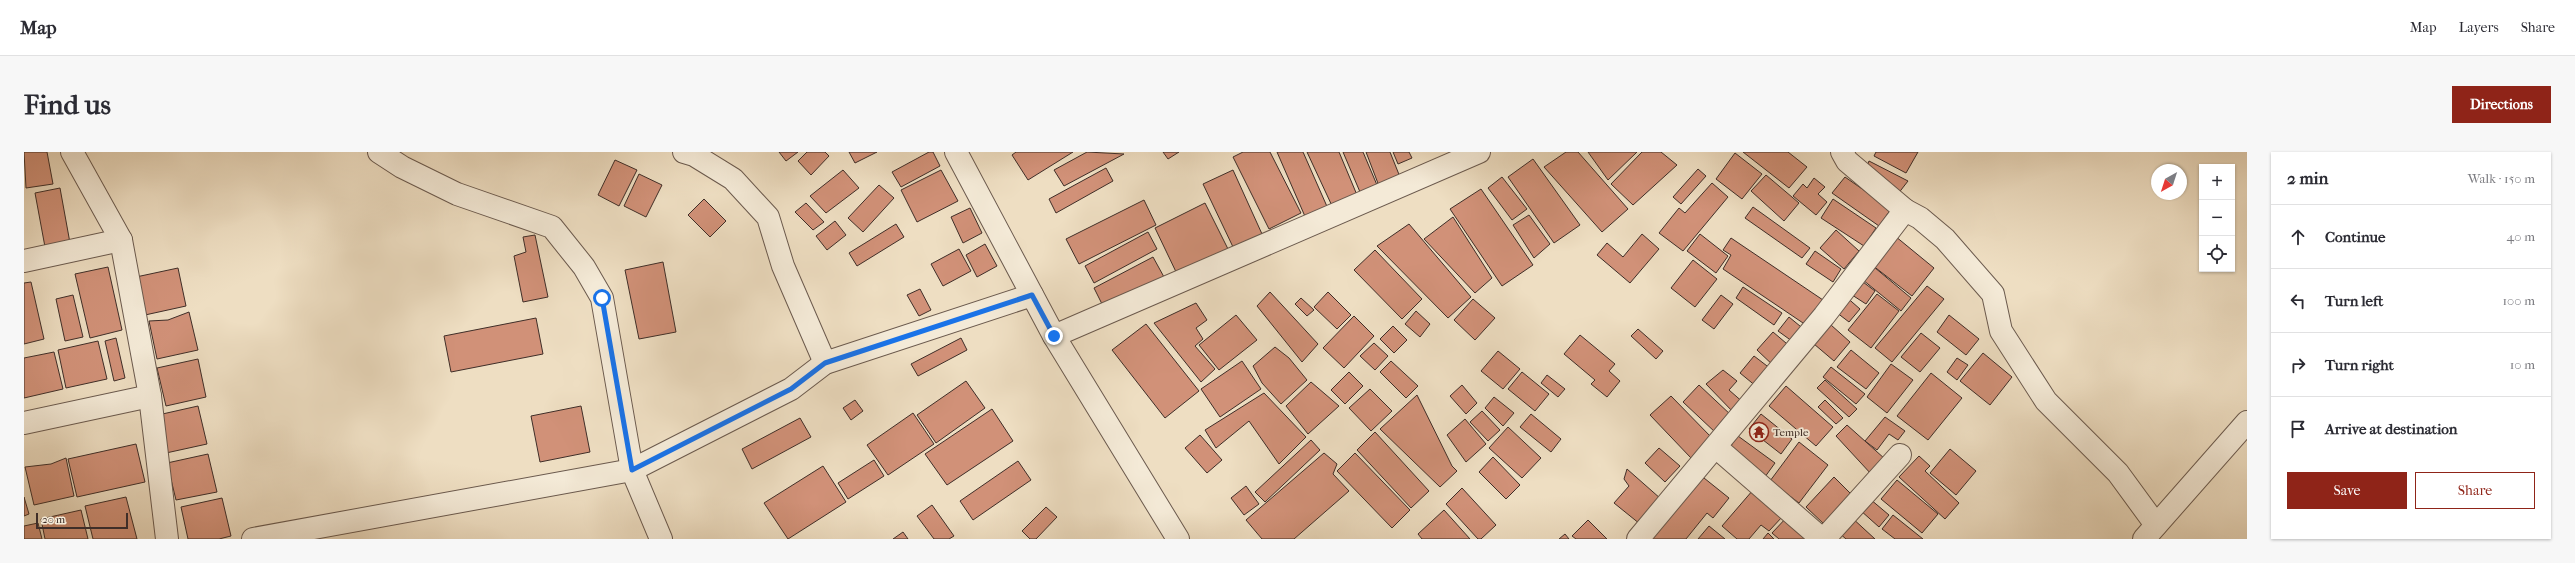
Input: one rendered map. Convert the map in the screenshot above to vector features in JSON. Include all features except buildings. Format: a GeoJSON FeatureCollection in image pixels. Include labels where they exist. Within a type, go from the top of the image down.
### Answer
{"type":"FeatureCollection","features":[{"type":"Feature","properties":{"kind":"street"},"geometry":{"type":"LineString","coordinates":[[72,152],[121,240],[150,396],[167,539]]}},
{"type":"Feature","properties":{"kind":"street"},"geometry":{"type":"LineString","coordinates":[[379,152],[402,168],[457,194],[552,227],[584,267],[602,298],[632,470],[661,539]]}},
{"type":"Feature","properties":{"kind":"street"},"geometry":{"type":"LineString","coordinates":[[684,152],[694,155],[733,179],[768,217],[783,266],[825,363]]}},
{"type":"Feature","properties":{"kind":"street"},"geometry":{"type":"LineString","coordinates":[[956,152],[1054,336],[1178,539]]}},
{"type":"Feature","properties":{"kind":"street"},"geometry":{"type":"LineString","coordinates":[[1054,336],[1479,152]]}},
{"type":"Feature","properties":{"kind":"street"},"geometry":{"type":"LineString","coordinates":[[1842,152],[1847,161],[1905,210],[1920,218],[1945,239],[1993,294],[2001,331],[2046,401],[2118,473],[2150,532],[2247,422]]}},
{"type":"Feature","properties":{"kind":"street"},"geometry":{"type":"LineString","coordinates":[[1638,539],[1717,448],[1824,316],[1905,210]]}},
{"type":"Feature","properties":{"kind":"street"},"geometry":{"type":"LineString","coordinates":[[24,261],[121,240]]}},
{"type":"Feature","properties":{"kind":"street"},"geometry":{"type":"LineString","coordinates":[[253,539],[345,531],[632,470],[791,389],[825,363],[1032,295]]}},
{"type":"Feature","properties":{"kind":"street"},"geometry":{"type":"LineString","coordinates":[[24,423],[150,396]]}},
{"type":"Feature","properties":{"kind":"street"},"geometry":{"type":"LineString","coordinates":[[1717,448],[1823,539],[1900,455]]}},
{"type":"Feature","properties":{"kind":"place","name":"Temple"},"geometry":{"type":"Point","coordinates":[1759,432]}},
{"type":"Feature","properties":{"kind":"route"},"geometry":{"type":"LineString","coordinates":[[602,298],[632,470],[791,389],[825,363],[1032,295],[1054,336]]}}]}
